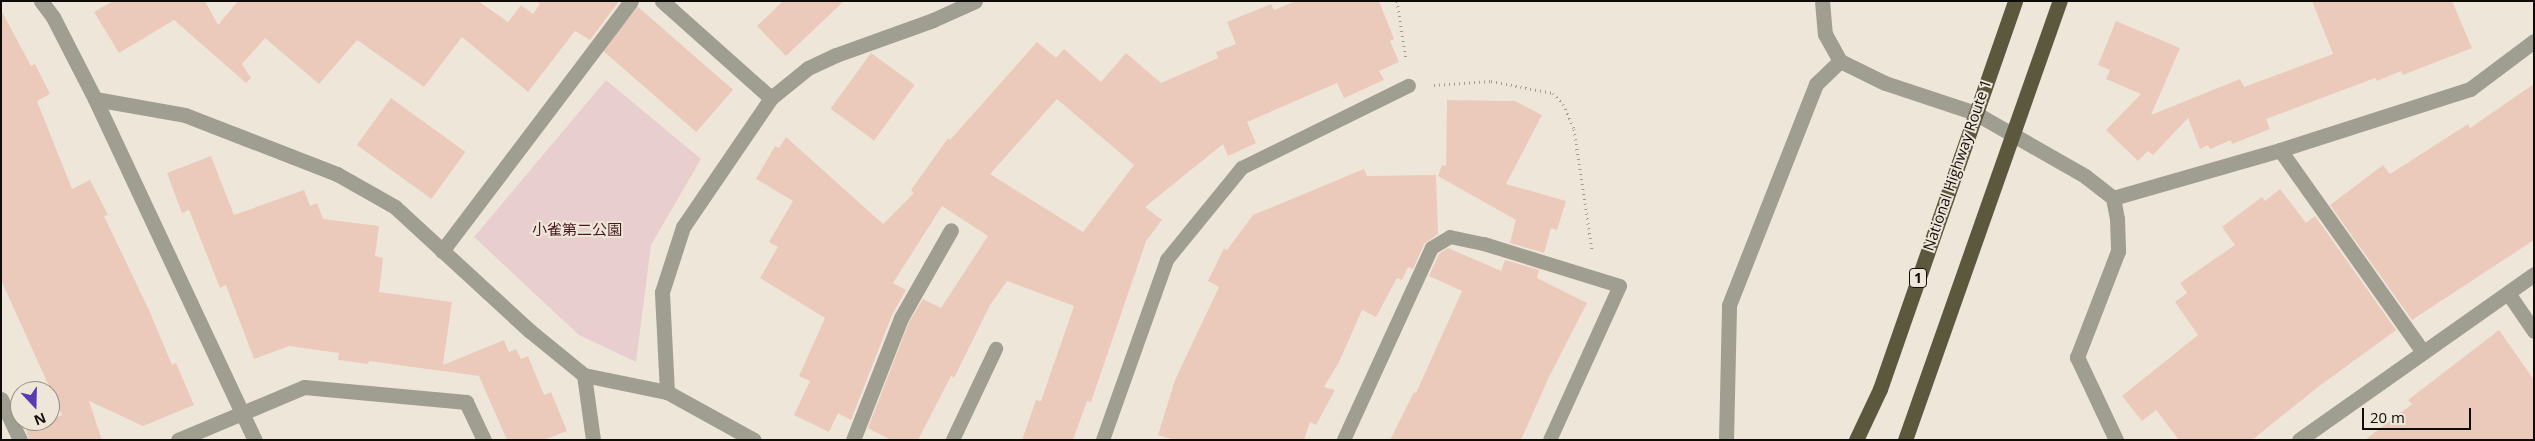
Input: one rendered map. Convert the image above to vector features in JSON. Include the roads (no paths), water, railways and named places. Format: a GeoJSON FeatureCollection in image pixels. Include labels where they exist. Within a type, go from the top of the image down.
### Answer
{"type":"FeatureCollection","features":[{"type":"Feature","properties":{"kind":"highway","name":"National Highway Route 1"},"geometry":{"type":"LineString","coordinates":[[1856,440],[1880,389],[2014,1]]}},
{"type":"Feature","properties":{"kind":"highway"},"geometry":{"type":"LineString","coordinates":[[1905,440],[2060,1]]}},
{"type":"Feature","properties":{"kind":"street"},"geometry":{"type":"LineString","coordinates":[[41,1],[53,17],[95,99],[255,440]]}},
{"type":"Feature","properties":{"kind":"street"},"geometry":{"type":"LineString","coordinates":[[442,251],[631,1]]}},
{"type":"Feature","properties":{"kind":"street"},"geometry":{"type":"LineString","coordinates":[[662,1],[771,98]]}},
{"type":"Feature","properties":{"kind":"street"},"geometry":{"type":"LineString","coordinates":[[667,392],[662,292],[683,227],[771,98],[808,68],[933,20],[974,1]]}},
{"type":"Feature","properties":{"kind":"street"},"geometry":{"type":"LineString","coordinates":[[1822,1],[1826,34],[1840,61],[1885,83],[1975,113],[2085,176],[2113,198],[2117,219],[2118,252],[2077,357],[2116,440]]}},
{"type":"Feature","properties":{"kind":"street"},"geometry":{"type":"LineString","coordinates":[[2113,198],[2280,150],[2470,89],[2534,41]]}},
{"type":"Feature","properties":{"kind":"street"},"geometry":{"type":"LineString","coordinates":[[1726,440],[1730,305],[1816,84],[1840,61]]}},
{"type":"Feature","properties":{"kind":"street"},"geometry":{"type":"LineString","coordinates":[[95,99],[185,115],[337,174],[395,207],[530,332],[584,375],[667,392],[754,440]]}},
{"type":"Feature","properties":{"kind":"street"},"geometry":{"type":"LineString","coordinates":[[2280,150],[2423,352]]}},
{"type":"Feature","properties":{"kind":"street"},"geometry":{"type":"LineString","coordinates":[[853,440],[901,318],[951,230]]}},
{"type":"Feature","properties":{"kind":"street"},"geometry":{"type":"LineString","coordinates":[[2299,440],[2534,274]]}},
{"type":"Feature","properties":{"kind":"street"},"geometry":{"type":"LineString","coordinates":[[2508,292],[2534,331]]}},
{"type":"Feature","properties":{"kind":"street"},"geometry":{"type":"LineString","coordinates":[[584,375],[593,440]]}},
{"type":"Feature","properties":{"kind":"street"},"geometry":{"type":"LineString","coordinates":[[178,440],[304,388],[466,402],[484,440]]}},
{"type":"Feature","properties":{"kind":"street"},"geometry":{"type":"LineString","coordinates":[[1,399],[20,440]]}},
{"type":"Feature","properties":{"kind":"lane"},"geometry":{"type":"LineString","coordinates":[[1103,440],[1168,260],[1242,168],[1409,86]]}},
{"type":"Feature","properties":{"kind":"lane"},"geometry":{"type":"LineString","coordinates":[[1344,440],[1432,248],[1450,237],[1484,244],[1620,286],[1550,440]]}},
{"type":"Feature","properties":{"kind":"lane"},"geometry":{"type":"LineString","coordinates":[[953,440],[996,349]]}},
{"type":"Feature","properties":{"kind":"park label","name":"小雀第二公園"},"geometry":{"type":"Point","coordinates":[577,230]}}]}
